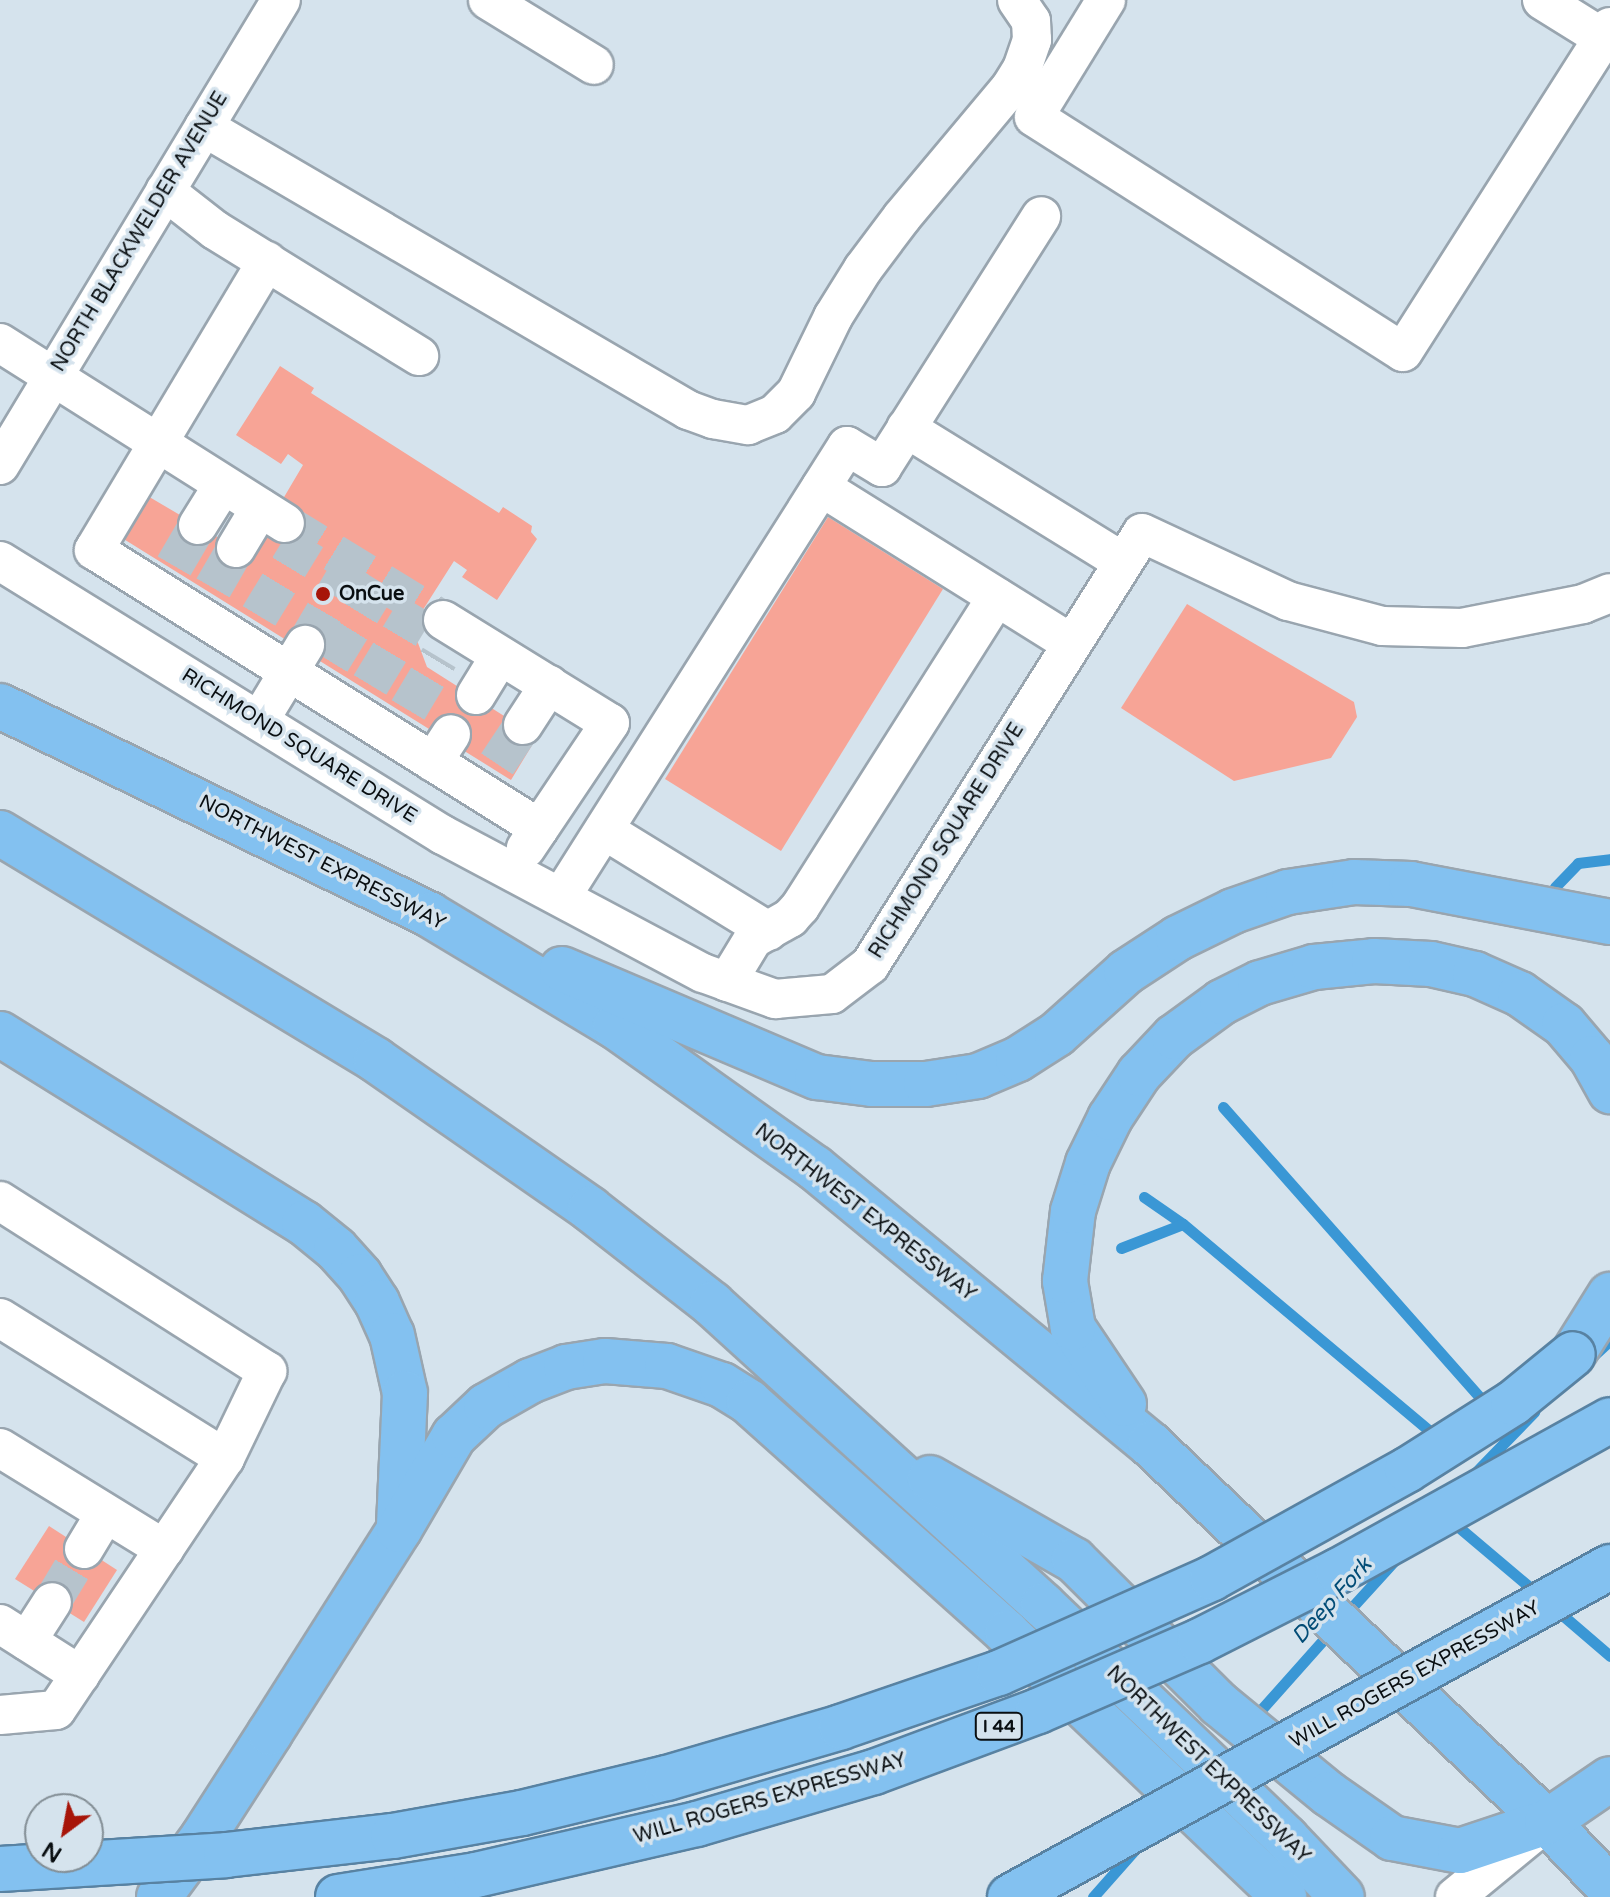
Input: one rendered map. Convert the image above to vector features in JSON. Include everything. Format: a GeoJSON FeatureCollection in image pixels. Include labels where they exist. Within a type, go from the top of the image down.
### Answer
{"type":"FeatureCollection","features":[{"type":"Feature","properties":{"kind":"highway","name":"NORTHWEST EXPRESSWAY"},"geometry":{"type":"LineString","coordinates":[[0,706],[430,915],[615,1026],[815,1168],[1150,1444],[1547,1822],[1610,1888]]}},
{"type":"Feature","properties":{"kind":"highway","name":"NORTHWEST EXPRESSWAY"},"geometry":{"type":"LineString","coordinates":[[0,833],[376,1060],[490,1136],[712,1304],[1043,1605],[1286,1838],[1342,1897]]}},
{"type":"Feature","properties":{"kind":"highway"},"geometry":{"type":"LineString","coordinates":[[430,915],[817,1077],[899,1084],[978,1076],[1018,1059],[1057,1034],[1126,972],[1178,938],[1233,911],[1288,892],[1354,882],[1411,884],[1610,922]]}},
{"type":"Feature","properties":{"kind":"highway"},"geometry":{"type":"LineString","coordinates":[[1150,1444],[1073,1328],[1065,1281],[1067,1245],[1088,1163],[1110,1118],[1139,1074],[1174,1037],[1222,1002],[1260,983],[1314,967],[1374,961],[1431,964],[1475,974],[1520,994],[1564,1025],[1601,1074]]}},
{"type":"Feature","properties":{"kind":"highway"},"geometry":{"type":"LineString","coordinates":[[0,1034],[304,1223],[336,1249],[360,1276],[377,1302],[392,1335],[405,1393],[399,1530]]}},
{"type":"Feature","properties":{"kind":"highway"},"geometry":{"type":"LineString","coordinates":[[0,1869],[226,1855],[393,1836],[522,1813],[682,1774],[841,1727],[999,1673],[1212,1578],[1407,1470],[1513,1403],[1573,1354],[1610,1295]]}},
{"type":"Feature","properties":{"kind":"highway"},"geometry":{"type":"LineString","coordinates":[[159,1897],[203,1837],[399,1530],[454,1436],[486,1406],[530,1381],[566,1367],[605,1361],[667,1366],[722,1385],[749,1402],[1007,1633],[1270,1884]]}},
{"type":"Feature","properties":{"kind":"highway","name":"WILL ROGERS EXPRESSWAY"},"geometry":{"type":"LineString","coordinates":[[338,1897],[476,1875],[697,1824],[874,1772],[1038,1711],[1214,1634],[1338,1571],[1610,1420]]}},
{"type":"Feature","properties":{"kind":"highway"},"geometry":{"type":"LineString","coordinates":[[864,1442],[1074,1560],[1219,1704],[1329,1794],[1392,1838],[1460,1851],[1547,1822],[1610,1779]]}},
{"type":"Feature","properties":{"kind":"highway","name":"WILL ROGERS EXPRESSWAY"},"geometry":{"type":"LineString","coordinates":[[1010,1897],[1610,1567]]}},
{"type":"Feature","properties":{"kind":"street","name":"NORTH BLACKWELDER AVENUE"},"geometry":{"type":"LineString","coordinates":[[0,465],[281,0]]}},
{"type":"Feature","properties":{"kind":"street"},"geometry":{"type":"LineString","coordinates":[[488,0],[594,65]]}},
{"type":"Feature","properties":{"kind":"street"},"geometry":{"type":"LineString","coordinates":[[204,127],[688,410],[713,419],[748,425],[775,414],[796,393],[833,317],[863,269],[1016,78],[1032,40],[1031,21],[1017,0]]}},
{"type":"Feature","properties":{"kind":"street"},"geometry":{"type":"LineString","coordinates":[[1106,0],[1034,117],[1403,352],[1606,32],[1542,0]]}},
{"type":"Feature","properties":{"kind":"street"},"geometry":{"type":"LineString","coordinates":[[165,191],[215,230],[419,356]]}},
{"type":"Feature","properties":{"kind":"street"},"geometry":{"type":"LineString","coordinates":[[561,897],[847,446],[882,467],[1041,216]]}},
{"type":"Feature","properties":{"kind":"street"},"geometry":{"type":"LineString","coordinates":[[267,261],[94,550],[166,578],[442,748],[488,777],[539,828]]}},
{"type":"Feature","properties":{"kind":"street"},"geometry":{"type":"LineString","coordinates":[[0,343],[272,516],[236,548]]}},
{"type":"Feature","properties":{"kind":"street"},"geometry":{"type":"LineString","coordinates":[[906,428],[1123,562]]}},
{"type":"Feature","properties":{"kind":"street"},"geometry":{"type":"LineString","coordinates":[[198,525],[223,485]]}},
{"type":"Feature","properties":{"kind":"street"},"geometry":{"type":"LineString","coordinates":[[821,487],[1071,643]]}},
{"type":"Feature","properties":{"kind":"street","name":"RICHMOND SQUARE DRIVE"},"geometry":{"type":"LineString","coordinates":[[0,561],[443,835],[727,982],[775,999],[832,994],[870,965],[1142,533],[1288,601],[1382,626],[1462,628],[1583,604],[1610,593]]}},
{"type":"Feature","properties":{"kind":"street"},"geometry":{"type":"LineString","coordinates":[[727,982],[744,949],[790,918],[800,907],[997,597]]}},
{"type":"Feature","properties":{"kind":"street"},"geometry":{"type":"LineString","coordinates":[[446,636],[500,656],[610,723],[512,871]]}},
{"type":"Feature","properties":{"kind":"street"},"geometry":{"type":"LineString","coordinates":[[476,695],[500,656]]}},
{"type":"Feature","properties":{"kind":"street"},"geometry":{"type":"LineString","coordinates":[[259,721],[310,667]]}},
{"type":"Feature","properties":{"kind":"street"},"geometry":{"type":"LineString","coordinates":[[523,725],[549,685]]}},
{"type":"Feature","properties":{"kind":"street"},"geometry":{"type":"LineString","coordinates":[[604,830],[768,931]]}},
{"type":"Feature","properties":{"kind":"street"},"geometry":{"type":"LineString","coordinates":[[0,1201],[267,1371],[225,1458],[56,1710],[0,1715]]}},
{"type":"Feature","properties":{"kind":"street"},"geometry":{"type":"LineString","coordinates":[[0,1318],[225,1458]]}},
{"type":"Feature","properties":{"kind":"street"},"geometry":{"type":"LineString","coordinates":[[0,1448],[164,1549]]}},
{"type":"Feature","properties":{"kind":"street"},"geometry":{"type":"LineString","coordinates":[[84,1549],[105,1514]]}},
{"type":"Feature","properties":{"kind":"street"},"geometry":{"type":"LineString","coordinates":[[52,1602],[14,1633],[80,1675]]}},
{"type":"Feature","properties":{"kind":"street"},"geometry":{"type":"LineString","coordinates":[[1455,1897],[1547,1822]]}},
{"type":"Feature","properties":{"kind":"building","name":"OnCue"},"geometry":{"type":"Polygon","coordinates":[[[280,366],[314,388],[311,393],[499,513],[503,507],[532,526],[531,532],[537,539],[497,600],[462,577],[467,570],[454,561],[412,627],[427,667],[537,737],[511,780],[122,538],[146,495],[219,538],[264,531],[303,465],[288,454],[281,464],[236,435],[280,366]]]}},
{"type":"Feature","properties":{"kind":"building"},"geometry":{"type":"Polygon","coordinates":[[[828,517],[943,589],[781,851],[665,779],[828,517]]]}},
{"type":"Feature","properties":{"kind":"building"},"geometry":{"type":"Polygon","coordinates":[[[1187,604],[1354,702],[1357,717],[1331,758],[1234,781],[1121,708],[1187,604]]]}},
{"type":"Feature","properties":{"kind":"building"},"geometry":{"type":"Polygon","coordinates":[[[49,1526],[117,1570],[84,1622],[15,1579],[49,1526]]]}},
{"type":"Feature","properties":{"kind":"waterway"},"geometry":{"type":"LineString","coordinates":[[1555,887],[1578,863],[1610,859]]}},
{"type":"Feature","properties":{"kind":"waterway"},"geometry":{"type":"LineString","coordinates":[[1223,1107],[1490,1409]]}},
{"type":"Feature","properties":{"kind":"waterway"},"geometry":{"type":"LineString","coordinates":[[1144,1197],[1183,1224],[1440,1440]]}},
{"type":"Feature","properties":{"kind":"waterway"},"geometry":{"type":"LineString","coordinates":[[1121,1248],[1183,1224]]}},
{"type":"Feature","properties":{"kind":"waterway","name":"Deep Fork"},"geometry":{"type":"LineString","coordinates":[[1593,1356],[1610,1340]]}},
{"type":"Feature","properties":{"kind":"waterway","name":"Deep Fork"},"geometry":{"type":"LineString","coordinates":[[1471,1477],[1534,1412]]}},
{"type":"Feature","properties":{"kind":"waterway"},"geometry":{"type":"LineString","coordinates":[[1449,1519],[1540,1596]]}},
{"type":"Feature","properties":{"kind":"waterway","name":"Deep Fork"},"geometry":{"type":"LineString","coordinates":[[1344,1616],[1394,1561]]}},
{"type":"Feature","properties":{"kind":"waterway"},"geometry":{"type":"LineString","coordinates":[[1553,1607],[1610,1656]]}},
{"type":"Feature","properties":{"kind":"waterway","name":"Deep Fork"},"geometry":{"type":"LineString","coordinates":[[1251,1721],[1333,1629]]}},
{"type":"Feature","properties":{"kind":"waterway","name":"Deep Fork"},"geometry":{"type":"LineString","coordinates":[[1093,1897],[1138,1846]]}},
{"type":"Feature","properties":{"kind":"tunnel"},"geometry":{"type":"LineString","coordinates":[[285,523],[443,620]]}},
{"type":"Feature","properties":{"kind":"tunnel"},"geometry":{"type":"LineString","coordinates":[[174,566],[198,525]]}},
{"type":"Feature","properties":{"kind":"tunnel"},"geometry":{"type":"LineString","coordinates":[[259,616],[307,537]]}},
{"type":"Feature","properties":{"kind":"tunnel"},"geometry":{"type":"LineString","coordinates":[[213,588],[236,548]]}},
{"type":"Feature","properties":{"kind":"tunnel"},"geometry":{"type":"LineString","coordinates":[[305,645],[352,565]]}},
{"type":"Feature","properties":{"kind":"tunnel"},"geometry":{"type":"LineString","coordinates":[[331,662],[380,582]]}},
{"type":"Feature","properties":{"kind":"tunnel"},"geometry":{"type":"LineString","coordinates":[[370,685],[418,605]]}},
{"type":"Feature","properties":{"kind":"tunnel"},"geometry":{"type":"LineString","coordinates":[[408,710],[439,658]]}},
{"type":"Feature","properties":{"kind":"tunnel"},"geometry":{"type":"LineString","coordinates":[[497,764],[523,725]]}},
{"type":"Feature","properties":{"kind":"tunnel"},"geometry":{"type":"LineString","coordinates":[[52,1602],[84,1549]]}},
{"type":"Feature","properties":{"kind":"place","name":"OnCue"},"geometry":{"type":"Point","coordinates":[323,594]}}]}
